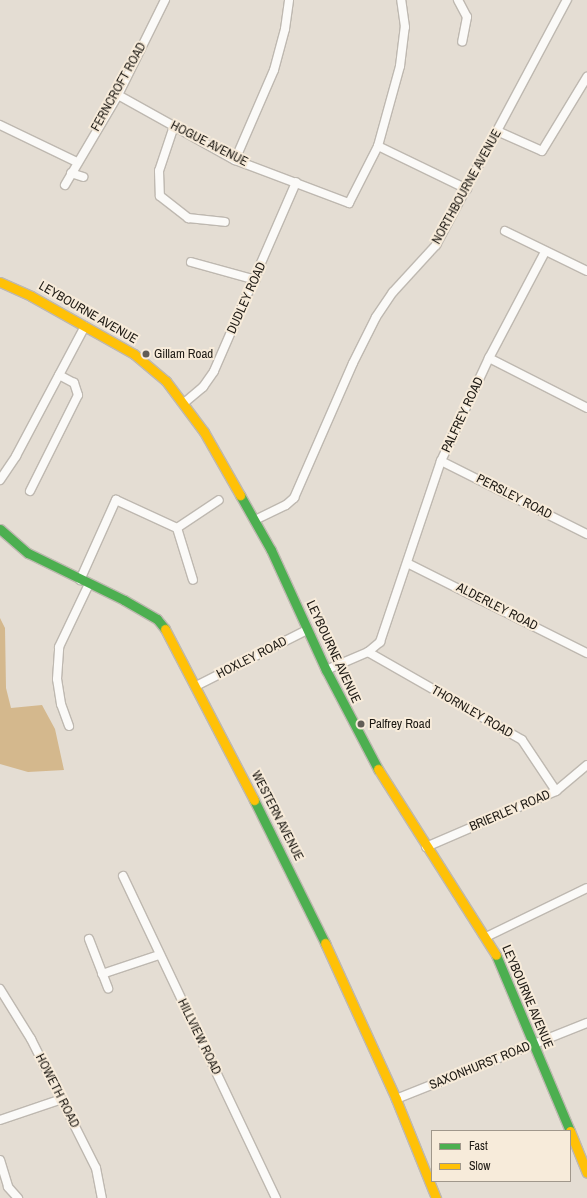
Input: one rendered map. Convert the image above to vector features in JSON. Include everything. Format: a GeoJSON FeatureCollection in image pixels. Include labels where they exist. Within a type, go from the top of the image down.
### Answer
{"type":"FeatureCollection","features":[{"type":"Feature","properties":{"kind":"street","name":"FERNCROFT ROAD"},"geometry":{"type":"LineString","coordinates":[[65,185],[71,172],[118,96],[165,0]]}},
{"type":"Feature","properties":{"kind":"street"},"geometry":{"type":"LineString","coordinates":[[235,160],[274,70],[285,29],[289,0]]}},
{"type":"Feature","properties":{"kind":"street"},"geometry":{"type":"LineString","coordinates":[[401,0],[405,27],[400,66],[378,146],[467,189]]}},
{"type":"Feature","properties":{"kind":"street"},"geometry":{"type":"LineString","coordinates":[[458,0],[467,17],[462,42]]}},
{"type":"Feature","properties":{"kind":"street","name":"NORTHBOURNE AVENUE"},"geometry":{"type":"LineString","coordinates":[[255,520],[286,505],[294,498],[353,362],[376,317],[393,292],[436,245],[567,0]]}},
{"type":"Feature","properties":{"kind":"street"},"geometry":{"type":"LineString","coordinates":[[497,131],[542,151],[587,77]]}},
{"type":"Feature","properties":{"kind":"street","name":"HOGUE AVENUE"},"geometry":{"type":"LineString","coordinates":[[118,96],[235,160],[349,203],[378,146]]}},
{"type":"Feature","properties":{"kind":"street"},"geometry":{"type":"LineString","coordinates":[[0,125],[77,162]]}},
{"type":"Feature","properties":{"kind":"street"},"geometry":{"type":"LineString","coordinates":[[174,126],[159,170],[160,196],[188,218],[225,222]]}},
{"type":"Feature","properties":{"kind":"street"},"geometry":{"type":"LineString","coordinates":[[71,172],[83,177]]}},
{"type":"Feature","properties":{"kind":"street","name":"DUDLEY ROAD"},"geometry":{"type":"LineString","coordinates":[[184,404],[210,379],[256,280],[296,182]]}},
{"type":"Feature","properties":{"kind":"street"},"geometry":{"type":"LineString","coordinates":[[505,231],[545,252],[587,271]]}},
{"type":"Feature","properties":{"kind":"street","name":"PALFREY ROAD"},"geometry":{"type":"LineString","coordinates":[[326,670],[368,652],[380,642],[441,461],[489,358],[545,252]]}},
{"type":"Feature","properties":{"kind":"street"},"geometry":{"type":"LineString","coordinates":[[192,262],[256,280]]}},
{"type":"Feature","properties":{"kind":"street","name":"LEYBOURNE AVENUE"},"geometry":{"type":"LineString","coordinates":[[0,282],[31,296],[145,362],[166,381],[184,404],[222,462],[255,520],[326,670],[377,768],[426,847],[486,937],[505,973],[570,1130]]}},
{"type":"Feature","properties":{"kind":"street"},"geometry":{"type":"LineString","coordinates":[[0,480],[16,456],[85,326]]}},
{"type":"Feature","properties":{"kind":"street"},"geometry":{"type":"LineString","coordinates":[[489,358],[587,408]]}},
{"type":"Feature","properties":{"kind":"street"},"geometry":{"type":"LineString","coordinates":[[30,491],[78,395],[74,383],[59,375]]}},
{"type":"Feature","properties":{"kind":"street","name":"PERSLEY ROAD"},"geometry":{"type":"LineString","coordinates":[[441,461],[587,534]]}},
{"type":"Feature","properties":{"kind":"street"},"geometry":{"type":"LineString","coordinates":[[80,580],[116,500],[177,528],[193,580]]}},
{"type":"Feature","properties":{"kind":"street"},"geometry":{"type":"LineString","coordinates":[[177,528],[219,500]]}},
{"type":"Feature","properties":{"kind":"street","name":"WESTERN AVENUE"},"geometry":{"type":"LineString","coordinates":[[0,529],[28,553],[80,580],[124,600],[156,619],[170,635],[310,909],[396,1099],[436,1198]]}},
{"type":"Feature","properties":{"kind":"street","name":"ALDERLEY ROAD"},"geometry":{"type":"LineString","coordinates":[[407,563],[587,653]]}},
{"type":"Feature","properties":{"kind":"street"},"geometry":{"type":"LineString","coordinates":[[70,726],[61,704],[57,679],[59,647],[65,629],[89,584]]}},
{"type":"Feature","properties":{"kind":"street","name":"HOXLEY ROAD"},"geometry":{"type":"LineString","coordinates":[[196,686],[307,630]]}},
{"type":"Feature","properties":{"kind":"street","name":"THORNLEY ROAD"},"geometry":{"type":"LineString","coordinates":[[368,652],[522,740],[556,791]]}},
{"type":"Feature","properties":{"kind":"street","name":"BRIERLEY ROAD"},"geometry":{"type":"LineString","coordinates":[[426,847],[556,791],[587,765]]}},
{"type":"Feature","properties":{"kind":"street","name":"HILLVIEW ROAD"},"geometry":{"type":"LineString","coordinates":[[123,876],[159,955],[276,1198]]}},
{"type":"Feature","properties":{"kind":"street"},"geometry":{"type":"LineString","coordinates":[[486,937],[587,888]]}},
{"type":"Feature","properties":{"kind":"street"},"geometry":{"type":"LineString","coordinates":[[89,940],[108,988]]}},
{"type":"Feature","properties":{"kind":"street"},"geometry":{"type":"LineString","coordinates":[[102,974],[159,955]]}},
{"type":"Feature","properties":{"kind":"street","name":"HOWETH ROAD"},"geometry":{"type":"LineString","coordinates":[[0,988],[62,1099],[96,1168],[102,1198]]}},
{"type":"Feature","properties":{"kind":"street","name":"SAXONHURST ROAD"},"geometry":{"type":"LineString","coordinates":[[396,1099],[587,1022]]}},
{"type":"Feature","properties":{"kind":"street"},"geometry":{"type":"LineString","coordinates":[[0,1120],[62,1099]]}},
{"type":"Feature","properties":{"kind":"street","name":"LEYBOURNE AVENUE"},"geometry":{"type":"LineString","coordinates":[[571,1133],[587,1173]]}},
{"type":"Feature","properties":{"kind":"street"},"geometry":{"type":"LineString","coordinates":[[0,1160],[8,1187],[18,1198]]}},
{"type":"Feature","properties":{"kind":"shaded area"},"geometry":{"type":"Polygon","coordinates":[[[0,618],[5,628],[6,688],[11,708],[42,705],[55,729],[64,770],[28,772],[0,764],[0,618]]]}},
{"type":"Feature","properties":{"kind":"traffic: fast"},"geometry":{"type":"LineString","coordinates":[[240,495],[271,550],[326,670],[378,769]]}},
{"type":"Feature","properties":{"kind":"traffic: fast"},"geometry":{"type":"LineString","coordinates":[[0,529],[28,553],[124,600],[157,619],[165,629]]}},
{"type":"Feature","properties":{"kind":"traffic: fast"},"geometry":{"type":"LineString","coordinates":[[254,800],[325,943]]}},
{"type":"Feature","properties":{"kind":"traffic: fast"},"geometry":{"type":"LineString","coordinates":[[496,955],[570,1130]]}},
{"type":"Feature","properties":{"kind":"traffic: slow"},"geometry":{"type":"LineString","coordinates":[[0,282],[31,296],[134,354],[166,381],[204,432],[240,495]]}},
{"type":"Feature","properties":{"kind":"traffic: slow"},"geometry":{"type":"LineString","coordinates":[[165,629],[254,800]]}},
{"type":"Feature","properties":{"kind":"traffic: slow"},"geometry":{"type":"LineString","coordinates":[[378,769],[496,955]]}},
{"type":"Feature","properties":{"kind":"traffic: slow"},"geometry":{"type":"LineString","coordinates":[[325,943],[396,1099],[436,1198]]}},
{"type":"Feature","properties":{"kind":"traffic: slow"},"geometry":{"type":"LineString","coordinates":[[571,1133],[587,1173]]}},
{"type":"Feature","properties":{"kind":"place","name":"Gillam Road"},"geometry":{"type":"Point","coordinates":[146,354]}},
{"type":"Feature","properties":{"kind":"place","name":"Palfrey Road"},"geometry":{"type":"Point","coordinates":[361,724]}}]}
